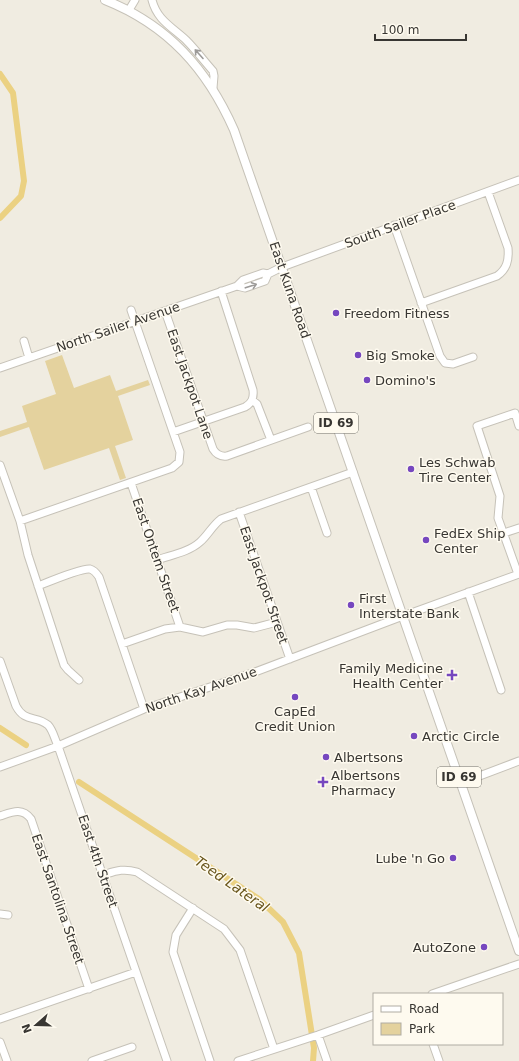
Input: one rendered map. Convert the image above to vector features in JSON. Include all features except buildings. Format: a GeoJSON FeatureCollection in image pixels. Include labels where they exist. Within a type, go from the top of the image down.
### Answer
{"type":"FeatureCollection","features":[{"type":"Feature","properties":{"kind":"main road","name":"ID 69"},"geometry":{"type":"LineString","coordinates":[[105,0],[129,10]]}},
{"type":"Feature","properties":{"kind":"main road","name":"East Kuna Road"},"geometry":{"type":"LineString","coordinates":[[129,10],[144,19],[173,42],[199,68],[213,88],[234,130],[403,616]]}},
{"type":"Feature","properties":{"kind":"main road","name":"ID 69"},"geometry":{"type":"LineString","coordinates":[[403,616],[519,951]]}},
{"type":"Feature","properties":{"kind":"street"},"geometry":{"type":"LineString","coordinates":[[129,10],[135,0]]}},
{"type":"Feature","properties":{"kind":"street"},"geometry":{"type":"LineString","coordinates":[[152,0],[154,9],[161,19],[186,40],[213,71],[213,88]]}},
{"type":"Feature","properties":{"kind":"street","name":"South Sailer Place"},"geometry":{"type":"LineString","coordinates":[[282,267],[519,180]]}},
{"type":"Feature","properties":{"kind":"street"},"geometry":{"type":"LineString","coordinates":[[422,303],[497,276],[503,272],[508,257],[508,248],[488,192]]}},
{"type":"Feature","properties":{"kind":"street"},"geometry":{"type":"LineString","coordinates":[[394,225],[440,356],[446,363],[453,364],[473,357]]}},
{"type":"Feature","properties":{"kind":"street","name":"North Sailer Avenue"},"geometry":{"type":"LineString","coordinates":[[0,368],[237,286],[243,280],[263,273],[268,274],[282,267]]}},
{"type":"Feature","properties":{"kind":"street"},"geometry":{"type":"LineString","coordinates":[[173,432],[247,406],[252,400],[253,390],[221,291]]}},
{"type":"Feature","properties":{"kind":"street"},"geometry":{"type":"LineString","coordinates":[[20,521],[172,468],[179,462],[180,452],[131,310]]}},
{"type":"Feature","properties":{"kind":"street","name":"East Jackpot Lane"},"geometry":{"type":"LineString","coordinates":[[165,311],[213,449],[218,455],[227,456],[271,440]]}},
{"type":"Feature","properties":{"kind":"street"},"geometry":{"type":"LineString","coordinates":[[24,341],[29,358]]}},
{"type":"Feature","properties":{"kind":"street"},"geometry":{"type":"LineString","coordinates":[[252,400],[257,404],[271,440],[308,427]]}},
{"type":"Feature","properties":{"kind":"street"},"geometry":{"type":"LineString","coordinates":[[519,426],[515,413],[477,426],[500,496],[498,518],[519,574]]}},
{"type":"Feature","properties":{"kind":"street"},"geometry":{"type":"LineString","coordinates":[[0,465],[20,521],[28,555],[64,665],[79,680]]}},
{"type":"Feature","properties":{"kind":"street"},"geometry":{"type":"LineString","coordinates":[[157,560],[185,551],[197,545],[215,523],[221,519],[353,472]]}},
{"type":"Feature","properties":{"kind":"street","name":"East Ontem Street"},"geometry":{"type":"LineString","coordinates":[[131,482],[180,627]]}},
{"type":"Feature","properties":{"kind":"street"},"geometry":{"type":"LineString","coordinates":[[311,487],[327,533]]}},
{"type":"Feature","properties":{"kind":"street","name":"East Jackpot Street"},"geometry":{"type":"LineString","coordinates":[[239,512],[290,659]]}},
{"type":"Feature","properties":{"kind":"street"},"geometry":{"type":"LineString","coordinates":[[504,533],[519,528]]}},
{"type":"Feature","properties":{"kind":"street"},"geometry":{"type":"LineString","coordinates":[[38,586],[81,571],[89,569],[94,571],[99,577],[144,709]]}},
{"type":"Feature","properties":{"kind":"street","name":"North Kay Avenue"},"geometry":{"type":"LineString","coordinates":[[0,767],[46,751],[144,709],[212,687],[290,659],[519,574]]}},
{"type":"Feature","properties":{"kind":"street"},"geometry":{"type":"LineString","coordinates":[[468,592],[501,690]]}},
{"type":"Feature","properties":{"kind":"street"},"geometry":{"type":"LineString","coordinates":[[122,644],[165,629],[180,627],[203,632],[227,625],[254,628],[277,622]]}},
{"type":"Feature","properties":{"kind":"street","name":"East 4th Street"},"geometry":{"type":"LineString","coordinates":[[0,661],[3,681],[20,713],[25,717],[39,720],[49,726],[58,746],[167,1061]]}},
{"type":"Feature","properties":{"kind":"street"},"geometry":{"type":"LineString","coordinates":[[460,783],[519,761]]}},
{"type":"Feature","properties":{"kind":"street","name":"East Santolina Street"},"geometry":{"type":"LineString","coordinates":[[0,816],[14,811],[24,812],[31,819],[89,989]]}},
{"type":"Feature","properties":{"kind":"street"},"geometry":{"type":"LineString","coordinates":[[103,875],[127,869],[137,872],[224,929],[240,950],[274,1049]]}},
{"type":"Feature","properties":{"kind":"street"},"geometry":{"type":"LineString","coordinates":[[193,908],[176,934],[173,952],[210,1061]]}},
{"type":"Feature","properties":{"kind":"street"},"geometry":{"type":"LineString","coordinates":[[0,914],[8,916]]}},
{"type":"Feature","properties":{"kind":"street"},"geometry":{"type":"LineString","coordinates":[[435,993],[519,964]]}},
{"type":"Feature","properties":{"kind":"street"},"geometry":{"type":"LineString","coordinates":[[0,1019],[136,972]]}},
{"type":"Feature","properties":{"kind":"street"},"geometry":{"type":"LineString","coordinates":[[238,1061],[373,1015]]}},
{"type":"Feature","properties":{"kind":"street"},"geometry":{"type":"LineString","coordinates":[[314,1036],[327,1061]]}},
{"type":"Feature","properties":{"kind":"street"},"geometry":{"type":"LineString","coordinates":[[0,1042],[7,1061]]}},
{"type":"Feature","properties":{"kind":"street"},"geometry":{"type":"LineString","coordinates":[[433,1045],[439,1061]]}},
{"type":"Feature","properties":{"kind":"street"},"geometry":{"type":"LineString","coordinates":[[92,1061],[132,1047]]}},
{"type":"Feature","properties":{"kind":"green space"},"geometry":{"type":"Polygon","coordinates":[[[62,355],[74,388],[110,375],[116,391],[148,380],[150,385],[118,396],[133,440],[115,446],[126,478],[120,480],[109,448],[44,470],[29,427],[0,437],[0,431],[27,422],[22,406],[56,394],[45,361],[62,355]]]}},
{"type":"Feature","properties":{"kind":"waterway","name":"Teed Lateral"},"geometry":{"type":"LineString","coordinates":[[0,74],[13,93],[24,181],[21,196],[0,218]]}},
{"type":"Feature","properties":{"kind":"waterway","name":"Teed Lateral"},"geometry":{"type":"LineString","coordinates":[[0,728],[26,745]]}},
{"type":"Feature","properties":{"kind":"waterway","name":"Teed Lateral"},"geometry":{"type":"LineString","coordinates":[[79,782],[259,899],[283,922],[299,953],[314,1048],[313,1061]]}},
{"type":"Feature","properties":{"kind":"place","name":"Freedom Fitness"},"geometry":{"type":"Point","coordinates":[336,313]}},
{"type":"Feature","properties":{"kind":"place","name":"Big Smoke"},"geometry":{"type":"Point","coordinates":[358,355]}},
{"type":"Feature","properties":{"kind":"place","name":"Domino's"},"geometry":{"type":"Point","coordinates":[367,380]}},
{"type":"Feature","properties":{"kind":"place","name":"Les Schwab Tire Center"},"geometry":{"type":"Point","coordinates":[411,469]}},
{"type":"Feature","properties":{"kind":"place","name":"FedEx Ship Center"},"geometry":{"type":"Point","coordinates":[426,540]}},
{"type":"Feature","properties":{"kind":"place","name":"First Interstate Bank"},"geometry":{"type":"Point","coordinates":[351,605]}},
{"type":"Feature","properties":{"kind":"place","name":"Family Medicine Health Center"},"geometry":{"type":"Point","coordinates":[452,675]}},
{"type":"Feature","properties":{"kind":"place","name":"CapEd Credit Union"},"geometry":{"type":"Point","coordinates":[295,697]}},
{"type":"Feature","properties":{"kind":"place","name":"Arctic Circle"},"geometry":{"type":"Point","coordinates":[414,736]}},
{"type":"Feature","properties":{"kind":"place","name":"Albertsons"},"geometry":{"type":"Point","coordinates":[326,757]}},
{"type":"Feature","properties":{"kind":"place","name":"Albertsons Pharmacy"},"geometry":{"type":"Point","coordinates":[323,782]}},
{"type":"Feature","properties":{"kind":"place","name":"Lube 'n Go"},"geometry":{"type":"Point","coordinates":[453,858]}},
{"type":"Feature","properties":{"kind":"place","name":"AutoZone"},"geometry":{"type":"Point","coordinates":[484,947]}}]}
